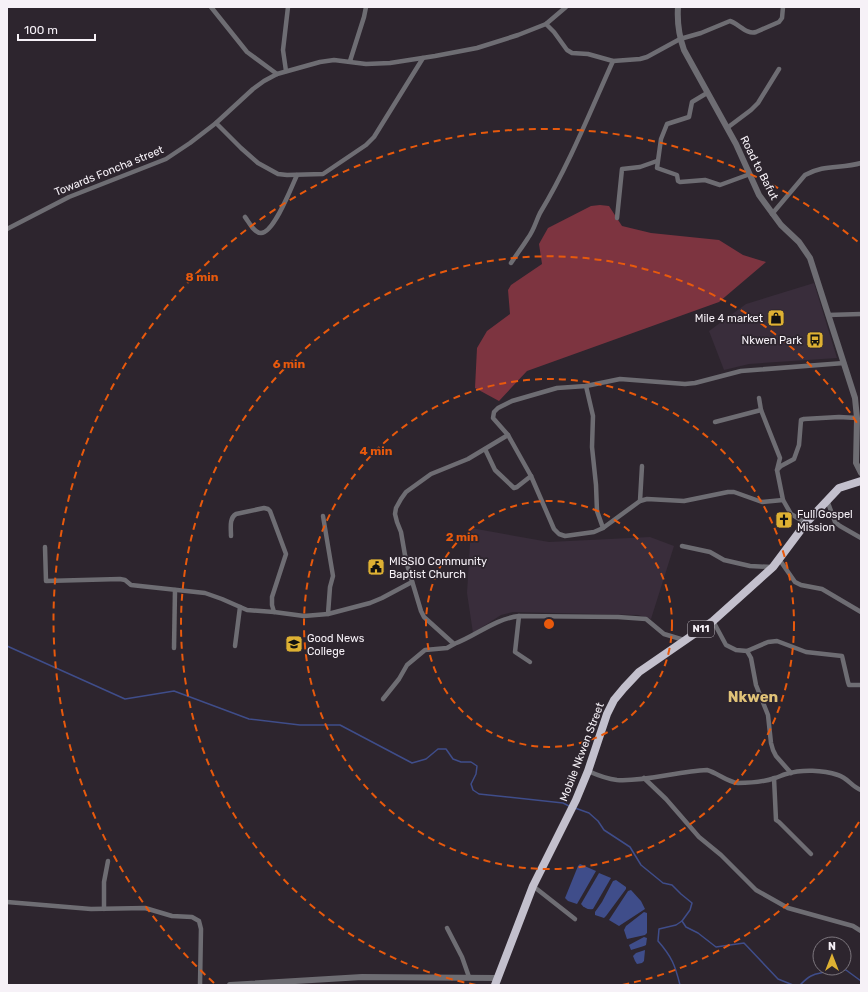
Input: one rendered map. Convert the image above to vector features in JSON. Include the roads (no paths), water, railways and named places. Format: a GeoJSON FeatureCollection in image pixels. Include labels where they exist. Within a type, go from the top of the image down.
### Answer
{"type":"FeatureCollection","features":[{"type":"Feature","properties":{"kind":"highway","name":"Mobile Nkwen Street"},"geometry":{"type":"LineString","coordinates":[[496,981],[534,886],[576,800],[588,771],[607,714],[614,700],[639,672],[713,621],[773,567],[806,523],[839,488],[861,481]]}},
{"type":"Feature","properties":{"kind":"street"},"geometry":{"type":"LineString","coordinates":[[210,7],[247,52],[277,74]]}},
{"type":"Feature","properties":{"kind":"street"},"geometry":{"type":"LineString","coordinates":[[286,71],[283,50],[288,7]]}},
{"type":"Feature","properties":{"kind":"street"},"geometry":{"type":"LineString","coordinates":[[350,61],[366,7]]}},
{"type":"Feature","properties":{"kind":"street","name":"Towards Foncha street"},"geometry":{"type":"LineString","coordinates":[[7,229],[69,197],[166,159],[216,123],[249,92],[277,74],[320,62],[334,60],[377,64],[423,58],[476,48],[518,35],[546,24],[566,7]]}},
{"type":"Feature","properties":{"kind":"street","name":"Road to Bafut"},"geometry":{"type":"LineString","coordinates":[[678,7],[677,19],[680,39],[692,65],[727,128],[759,194],[772,214],[786,231],[797,240],[810,258],[855,398],[857,418],[856,463],[861,473]]}},
{"type":"Feature","properties":{"kind":"street"},"geometry":{"type":"LineString","coordinates":[[546,24],[567,50],[572,53],[588,54],[613,61],[640,59],[680,39],[701,33],[730,21],[748,32],[753,33],[779,22],[782,18],[783,7]]}},
{"type":"Feature","properties":{"kind":"street"},"geometry":{"type":"LineString","coordinates":[[216,123],[258,163],[278,174],[323,174],[366,145],[374,137],[391,112],[423,58]]}},
{"type":"Feature","properties":{"kind":"street"},"geometry":{"type":"LineString","coordinates":[[511,263],[529,236],[539,214],[554,190],[573,152],[613,61]]}},
{"type":"Feature","properties":{"kind":"street"},"geometry":{"type":"LineString","coordinates":[[727,128],[752,110],[779,69]]}},
{"type":"Feature","properties":{"kind":"street"},"geometry":{"type":"LineString","coordinates":[[707,93],[692,102],[689,117],[667,124],[661,139],[657,168],[677,176],[678,181],[680,182],[705,180],[720,185],[750,174]]}},
{"type":"Feature","properties":{"kind":"street"},"geometry":{"type":"LineString","coordinates":[[617,218],[622,169],[640,167],[657,161]]}},
{"type":"Feature","properties":{"kind":"street"},"geometry":{"type":"LineString","coordinates":[[772,214],[805,175],[821,168],[855,165],[861,163]]}},
{"type":"Feature","properties":{"kind":"street"},"geometry":{"type":"LineString","coordinates":[[245,217],[257,232],[261,233],[265,231],[281,209],[297,175]]}},
{"type":"Feature","properties":{"kind":"street"},"geometry":{"type":"LineString","coordinates":[[828,315],[861,314]]}},
{"type":"Feature","properties":{"kind":"street"},"geometry":{"type":"LineString","coordinates":[[783,500],[762,502],[734,492],[684,501],[647,499],[640,501],[594,532],[565,536],[559,534],[554,529],[531,476],[508,435],[493,418],[494,412],[498,408],[518,399],[557,388],[586,386],[620,379],[685,384],[695,383],[741,371],[844,363]]}},
{"type":"Feature","properties":{"kind":"street"},"geometry":{"type":"LineString","coordinates":[[586,386],[593,416],[592,447],[597,511],[602,528]]}},
{"type":"Feature","properties":{"kind":"street"},"geometry":{"type":"LineString","coordinates":[[759,398],[780,458],[777,470],[783,500],[791,514],[806,523]]}},
{"type":"Feature","properties":{"kind":"street"},"geometry":{"type":"LineString","coordinates":[[715,422],[762,410]]}},
{"type":"Feature","properties":{"kind":"street"},"geometry":{"type":"LineString","coordinates":[[777,470],[784,464],[794,459],[799,445],[801,420],[839,417],[857,418]]}},
{"type":"Feature","properties":{"kind":"street"},"geometry":{"type":"LineString","coordinates":[[454,644],[424,617],[421,611],[395,514],[396,508],[400,499],[417,483],[431,474],[468,459],[508,435]]}},
{"type":"Feature","properties":{"kind":"street"},"geometry":{"type":"LineString","coordinates":[[485,449],[495,470],[514,488],[531,476]]}},
{"type":"Feature","properties":{"kind":"street"},"geometry":{"type":"LineString","coordinates":[[640,501],[642,466]]}},
{"type":"Feature","properties":{"kind":"street"},"geometry":{"type":"LineString","coordinates":[[827,500],[835,522],[861,538]]}},
{"type":"Feature","properties":{"kind":"street"},"geometry":{"type":"LineString","coordinates":[[231,536],[232,516],[264,508],[270,511],[286,554],[272,597],[274,612]]}},
{"type":"Feature","properties":{"kind":"street"},"geometry":{"type":"LineString","coordinates":[[323,516],[333,576],[330,587],[328,614]]}},
{"type":"Feature","properties":{"kind":"street"},"geometry":{"type":"LineString","coordinates":[[682,546],[710,552],[724,560],[750,566],[773,567]]}},
{"type":"Feature","properties":{"kind":"street"},"geometry":{"type":"LineString","coordinates":[[45,547],[46,581],[120,579],[125,580],[131,585],[211,594],[240,607],[254,611],[304,616],[328,614],[351,609],[382,598],[412,582]]}},
{"type":"Feature","properties":{"kind":"street"},"geometry":{"type":"LineString","coordinates":[[779,559],[796,582],[801,585],[818,587],[861,612]]}},
{"type":"Feature","properties":{"kind":"street"},"geometry":{"type":"LineString","coordinates":[[174,648],[175,590]]}},
{"type":"Feature","properties":{"kind":"street"},"geometry":{"type":"LineString","coordinates":[[235,646],[240,607]]}},
{"type":"Feature","properties":{"kind":"street"},"geometry":{"type":"LineString","coordinates":[[519,616],[515,652],[530,662]]}},
{"type":"Feature","properties":{"kind":"street"},"geometry":{"type":"LineString","coordinates":[[383,699],[399,679],[407,665],[426,650],[447,648],[464,641],[504,618],[519,616],[646,619],[664,634],[684,640]]}},
{"type":"Feature","properties":{"kind":"street"},"geometry":{"type":"LineString","coordinates":[[713,621],[726,645],[731,649],[747,651],[768,642],[776,641],[806,652],[838,655],[843,658],[850,685],[861,685]]}},
{"type":"Feature","properties":{"kind":"street"},"geometry":{"type":"LineString","coordinates":[[747,651],[751,658],[756,685],[768,715],[773,750],[790,773]]}},
{"type":"Feature","properties":{"kind":"street"},"geometry":{"type":"LineString","coordinates":[[588,771],[600,776],[617,780],[707,770],[714,772],[727,780],[736,782],[758,782],[790,773],[807,771],[839,775],[848,780],[857,789],[861,790]]}},
{"type":"Feature","properties":{"kind":"street"},"geometry":{"type":"LineString","coordinates":[[644,778],[666,799],[699,837],[721,855],[756,890],[788,908],[853,926],[861,931]]}},
{"type":"Feature","properties":{"kind":"street"},"geometry":{"type":"LineString","coordinates":[[774,778],[776,820],[811,854]]}},
{"type":"Feature","properties":{"kind":"street"},"geometry":{"type":"LineString","coordinates":[[104,909],[104,882],[108,862]]}},
{"type":"Feature","properties":{"kind":"street"},"geometry":{"type":"LineString","coordinates":[[534,886],[575,919]]}},
{"type":"Feature","properties":{"kind":"street"},"geometry":{"type":"LineString","coordinates":[[7,902],[91,909],[145,908],[172,916],[192,917],[199,921],[201,929],[200,985]]}},
{"type":"Feature","properties":{"kind":"street"},"geometry":{"type":"LineString","coordinates":[[447,928],[462,957],[469,977]]}},
{"type":"Feature","properties":{"kind":"street"},"geometry":{"type":"LineString","coordinates":[[230,985],[362,977],[469,977],[496,981]]}},
{"type":"Feature","properties":{"kind":"water"},"geometry":{"type":"Polygon","coordinates":[[[580,864],[596,871],[577,904],[568,901],[565,898],[580,864]]]}},
{"type":"Feature","properties":{"kind":"water"},"geometry":{"type":"Polygon","coordinates":[[[599,873],[611,878],[593,909],[585,908],[581,904],[599,873]]]}},
{"type":"Feature","properties":{"kind":"water"},"geometry":{"type":"Polygon","coordinates":[[[616,880],[626,887],[626,889],[604,918],[595,915],[595,912],[613,881],[616,880]]]}},
{"type":"Feature","properties":{"kind":"water"},"geometry":{"type":"Polygon","coordinates":[[[631,890],[641,901],[645,909],[619,926],[609,920],[628,891],[631,890]]]}},
{"type":"Feature","properties":{"kind":"water"},"geometry":{"type":"Polygon","coordinates":[[[644,912],[647,913],[647,933],[645,935],[627,939],[624,930],[626,926],[644,912]]]}},
{"type":"Feature","properties":{"kind":"water"},"geometry":{"type":"Polygon","coordinates":[[[644,937],[647,938],[646,945],[631,950],[629,945],[644,937]]]}},
{"type":"Feature","properties":{"kind":"water"},"geometry":{"type":"Polygon","coordinates":[[[645,950],[644,961],[637,964],[633,956],[636,953],[645,950]]]}},
{"type":"Feature","properties":{"kind":"waterway"},"geometry":{"type":"LineString","coordinates":[[7,646],[125,699],[174,691],[249,719],[300,725],[340,725],[412,763],[426,759],[438,749],[446,749],[453,759],[461,762],[471,762],[477,766],[476,774],[471,784],[473,790],[479,794],[563,803],[569,806]]}},
{"type":"Feature","properties":{"kind":"waterway"},"geometry":{"type":"LineString","coordinates":[[575,808],[589,813],[598,821],[604,830],[630,847],[641,865],[663,883],[672,885],[692,903],[690,910],[682,921],[686,927],[698,933],[716,947],[744,943],[778,979],[793,985]]}},
{"type":"Feature","properties":{"kind":"waterway"},"geometry":{"type":"LineString","coordinates":[[680,985],[672,962],[667,952],[658,941],[659,929],[676,925],[682,921]]}},
{"type":"Feature","properties":{"kind":"waterway"},"geometry":{"type":"LineString","coordinates":[[800,985],[811,976],[833,968],[846,970],[861,981]]}},
{"type":"Feature","properties":{"kind":"place","name":"Mile 4 market"},"geometry":{"type":"Point","coordinates":[776,318]}},
{"type":"Feature","properties":{"kind":"place","name":"Nkwen Park"},"geometry":{"type":"Point","coordinates":[815,340]}},
{"type":"Feature","properties":{"kind":"place","name":"Full Gospel Mission"},"geometry":{"type":"Point","coordinates":[784,520]}},
{"type":"Feature","properties":{"kind":"place","name":"MISSIO Community Baptist Church"},"geometry":{"type":"Point","coordinates":[376,567]}},
{"type":"Feature","properties":{"kind":"place","name":"Good News College"},"geometry":{"type":"Point","coordinates":[294,644]}},
{"type":"Feature","properties":{"kind":"district","name":"Nkwen"},"geometry":{"type":"Point","coordinates":[753,697]}}]}
